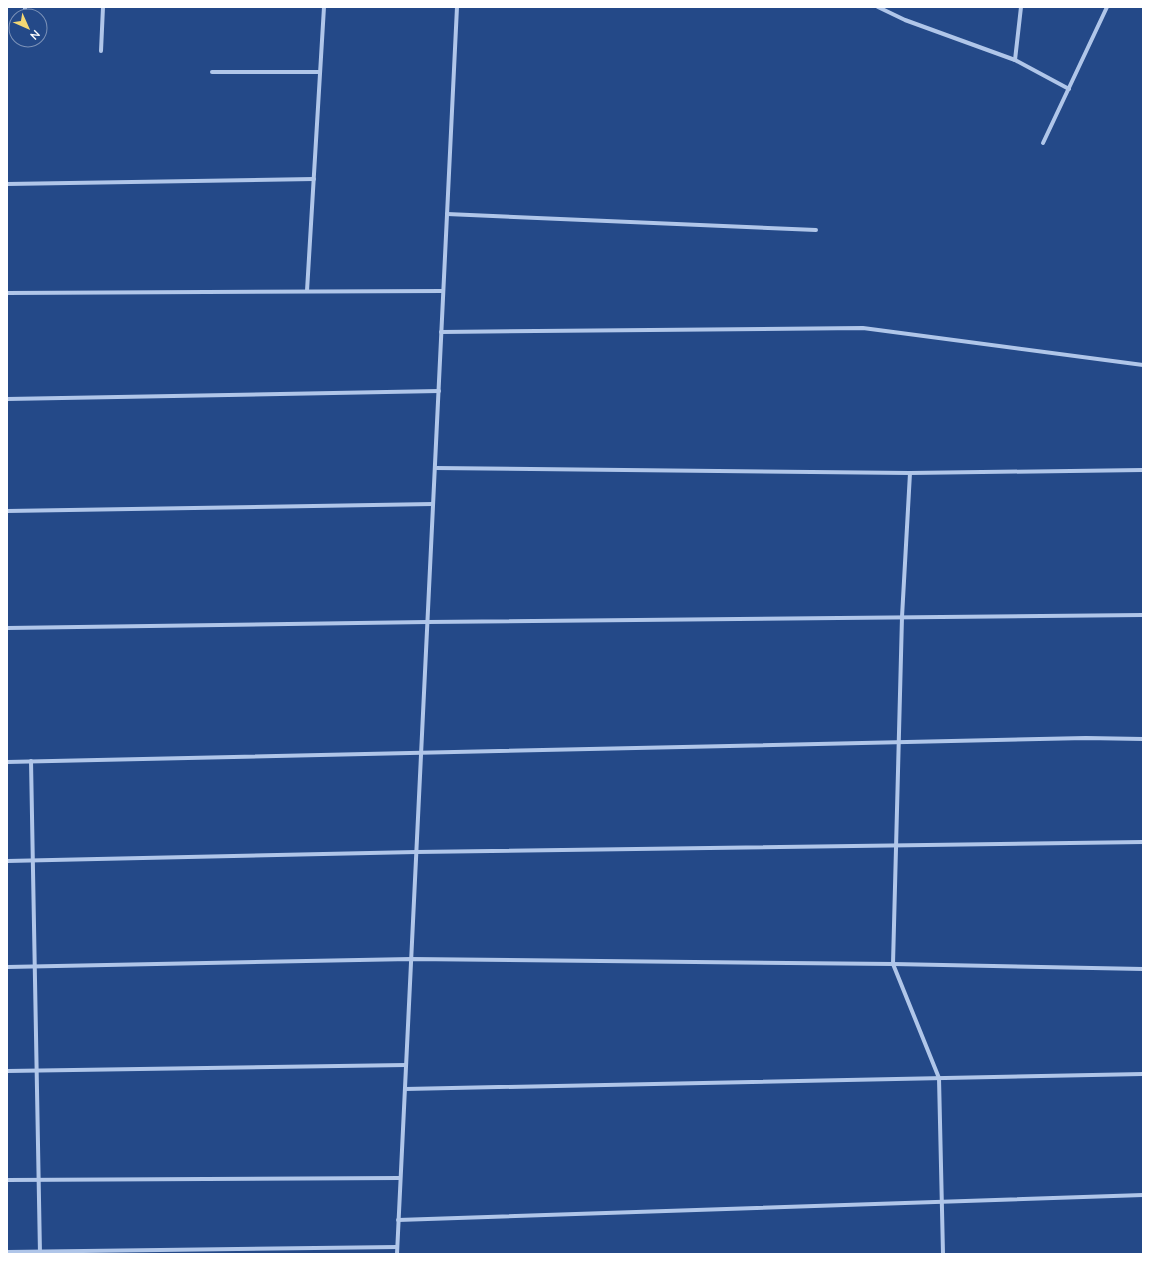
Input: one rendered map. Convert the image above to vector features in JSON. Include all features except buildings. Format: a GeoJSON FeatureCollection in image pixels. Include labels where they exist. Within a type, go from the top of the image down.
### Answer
{"type":"FeatureCollection","features":[{"type":"Feature","properties":{"kind":"street"},"geometry":{"type":"LineString","coordinates":[[101,51],[103,7]]}},
{"type":"Feature","properties":{"kind":"street"},"geometry":{"type":"LineString","coordinates":[[307,291],[324,7]]}},
{"type":"Feature","properties":{"kind":"street"},"geometry":{"type":"LineString","coordinates":[[397,1254],[458,7]]}},
{"type":"Feature","properties":{"kind":"street"},"geometry":{"type":"LineString","coordinates":[[878,7],[904,20],[1015,60],[1069,89]]}},
{"type":"Feature","properties":{"kind":"street"},"geometry":{"type":"LineString","coordinates":[[1015,60],[1021,7]]}},
{"type":"Feature","properties":{"kind":"street"},"geometry":{"type":"LineString","coordinates":[[1043,143],[1107,7]]}},
{"type":"Feature","properties":{"kind":"street"},"geometry":{"type":"LineString","coordinates":[[212,72],[320,72]]}},
{"type":"Feature","properties":{"kind":"street"},"geometry":{"type":"LineString","coordinates":[[7,184],[314,179]]}},
{"type":"Feature","properties":{"kind":"street"},"geometry":{"type":"LineString","coordinates":[[447,214],[816,230]]}},
{"type":"Feature","properties":{"kind":"street"},"geometry":{"type":"LineString","coordinates":[[7,293],[443,291]]}},
{"type":"Feature","properties":{"kind":"street"},"geometry":{"type":"LineString","coordinates":[[441,332],[863,328],[1143,365]]}},
{"type":"Feature","properties":{"kind":"street"},"geometry":{"type":"LineString","coordinates":[[7,399],[439,391]]}},
{"type":"Feature","properties":{"kind":"street"},"geometry":{"type":"LineString","coordinates":[[435,468],[910,472],[1143,470]]}},
{"type":"Feature","properties":{"kind":"street"},"geometry":{"type":"LineString","coordinates":[[910,472],[902,617],[893,964],[940,1078],[943,1254]]}},
{"type":"Feature","properties":{"kind":"street"},"geometry":{"type":"LineString","coordinates":[[7,511],[433,504]]}},
{"type":"Feature","properties":{"kind":"street"},"geometry":{"type":"LineString","coordinates":[[7,628],[1143,615]]}},
{"type":"Feature","properties":{"kind":"street"},"geometry":{"type":"LineString","coordinates":[[7,762],[1086,738],[1143,739]]}},
{"type":"Feature","properties":{"kind":"street"},"geometry":{"type":"LineString","coordinates":[[31,761],[40,1253]]}},
{"type":"Feature","properties":{"kind":"street"},"geometry":{"type":"LineString","coordinates":[[7,862],[416,852],[1143,842]]}},
{"type":"Feature","properties":{"kind":"street"},"geometry":{"type":"LineString","coordinates":[[7,967],[411,959],[893,964],[1143,969]]}},
{"type":"Feature","properties":{"kind":"street"},"geometry":{"type":"LineString","coordinates":[[7,1071],[406,1065]]}},
{"type":"Feature","properties":{"kind":"street"},"geometry":{"type":"LineString","coordinates":[[405,1089],[1143,1074]]}},
{"type":"Feature","properties":{"kind":"street"},"geometry":{"type":"LineString","coordinates":[[7,1180],[400,1178]]}},
{"type":"Feature","properties":{"kind":"street"},"geometry":{"type":"LineString","coordinates":[[398,1220],[1143,1195]]}},
{"type":"Feature","properties":{"kind":"street"},"geometry":{"type":"LineString","coordinates":[[7,1252],[40,1253],[397,1247]]}}]}
